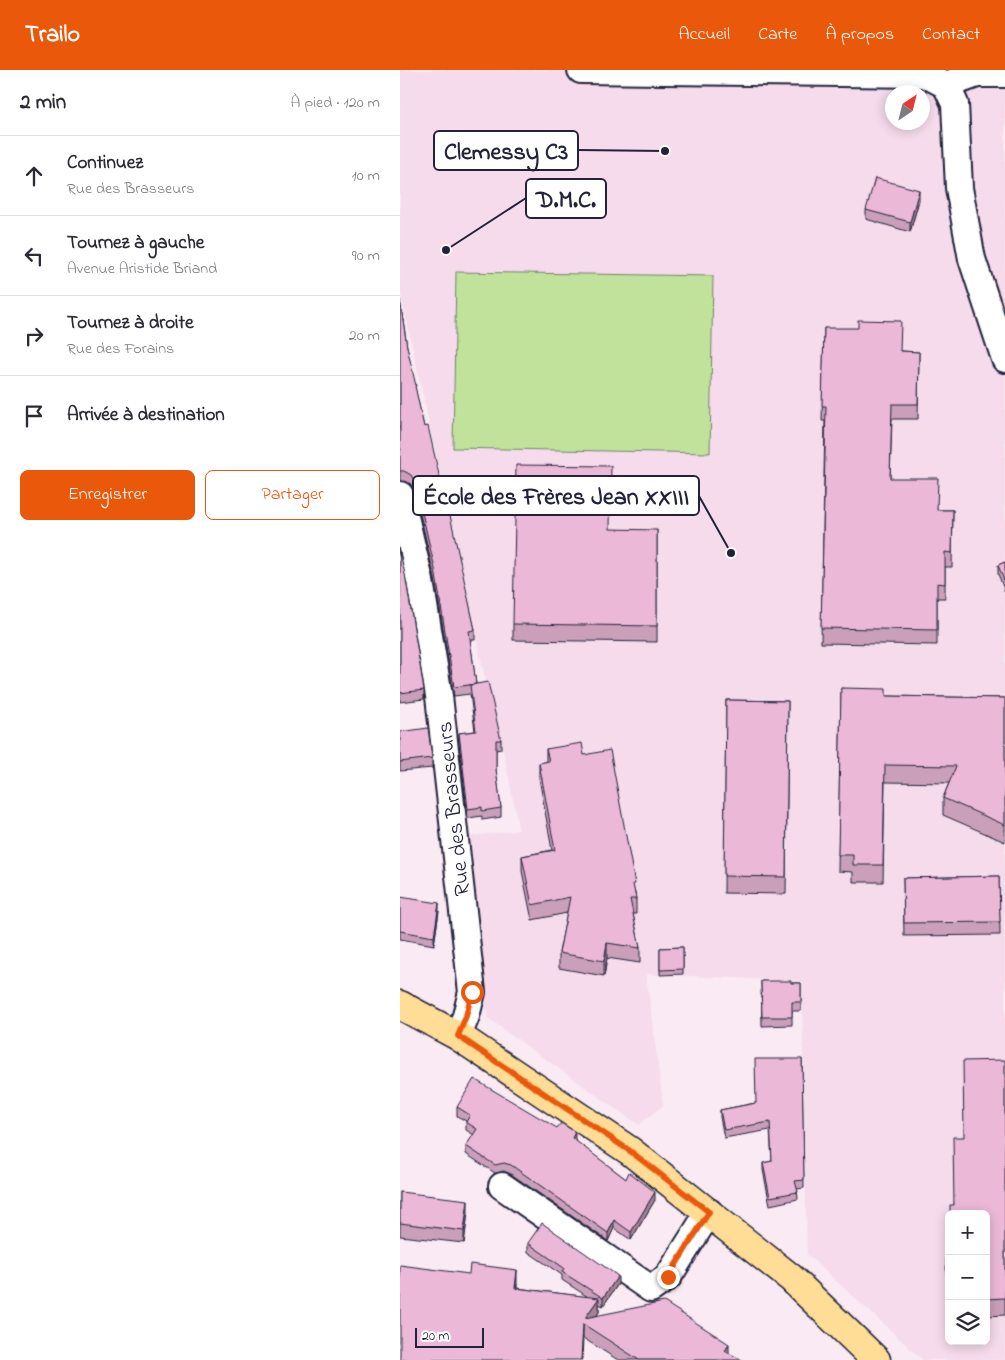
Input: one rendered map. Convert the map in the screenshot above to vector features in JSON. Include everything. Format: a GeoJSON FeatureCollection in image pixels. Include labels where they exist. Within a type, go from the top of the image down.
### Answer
{"type":"FeatureCollection","features":[{"type":"Feature","properties":{"kind":"main road"},"geometry":{"type":"LineString","coordinates":[[400,1005],[458,1036],[630,1151],[791,1278],[876,1360]]}},
{"type":"Feature","properties":{"kind":"street"},"geometry":{"type":"LineString","coordinates":[[581,70],[925,74],[946,85],[955,104],[959,188],[970,251],[1005,360]]}},
{"type":"Feature","properties":{"kind":"street"},"geometry":{"type":"LineString","coordinates":[[946,85],[976,74],[1005,74]]}},
{"type":"Feature","properties":{"kind":"street","name":"Rue des Brasseurs"},"geometry":{"type":"LineString","coordinates":[[400,495],[410,582],[439,696],[472,992],[466,1016],[458,1036]]}},
{"type":"Feature","properties":{"kind":"street"},"geometry":{"type":"LineString","coordinates":[[502,1186],[651,1289],[668,1277],[709,1212]]}},
{"type":"Feature","properties":{"kind":"shaded area"},"geometry":{"type":"Polygon","coordinates":[[[400,70],[1005,70],[1005,1360],[923,1360],[807,1254],[802,981],[646,974],[663,1105],[639,1125],[487,1017],[466,837],[519,830],[503,748],[500,737],[498,737],[400,290],[400,70]]]}},
{"type":"Feature","properties":{"kind":"green space"},"geometry":{"type":"Polygon","coordinates":[[[456,272],[713,276],[710,453],[453,448],[456,272]]]}},
{"type":"Feature","properties":{"kind":"building"},"geometry":{"type":"Polygon","coordinates":[[[875,178],[919,190],[910,222],[866,210],[875,178]]]}},
{"type":"Feature","properties":{"kind":"building"},"geometry":{"type":"Polygon","coordinates":[[[400,300],[407,347],[424,427],[428,426],[446,506],[448,506],[475,630],[469,631],[476,684],[454,687],[435,569],[415,482],[411,475],[400,471],[400,300]]]}},
{"type":"Feature","properties":{"kind":"building"},"geometry":{"type":"Polygon","coordinates":[[[858,320],[901,321],[900,351],[919,352],[918,404],[892,404],[890,478],[938,478],[937,510],[953,510],[952,553],[945,552],[945,584],[937,583],[937,630],[821,628],[826,406],[822,406],[824,328],[858,328],[858,320]]]}},
{"type":"Feature","properties":{"kind":"building"},"geometry":{"type":"Polygon","coordinates":[[[516,465],[611,466],[610,529],[657,530],[657,626],[513,624],[516,465]]]}},
{"type":"Feature","properties":{"kind":"building"},"geometry":{"type":"Polygon","coordinates":[[[400,552],[424,690],[400,693],[400,552]]]}},
{"type":"Feature","properties":{"kind":"building"},"geometry":{"type":"Polygon","coordinates":[[[1005,562],[1005,583],[998,565],[1005,562]]]}},
{"type":"Feature","properties":{"kind":"building"},"geometry":{"type":"Polygon","coordinates":[[[488,682],[501,740],[496,740],[496,769],[501,808],[482,811],[482,807],[468,809],[459,733],[476,731],[470,685],[488,682]]]}},
{"type":"Feature","properties":{"kind":"building"},"geometry":{"type":"Polygon","coordinates":[[[841,688],[886,689],[886,696],[1005,698],[1005,825],[943,798],[956,766],[885,765],[883,865],[853,865],[853,855],[838,855],[841,688]]]}},
{"type":"Feature","properties":{"kind":"building"},"geometry":{"type":"Polygon","coordinates":[[[726,700],[788,701],[786,877],[724,876],[726,700]]]}},
{"type":"Feature","properties":{"kind":"building"},"geometry":{"type":"Polygon","coordinates":[[[428,728],[432,758],[400,762],[400,732],[428,728]]]}},
{"type":"Feature","properties":{"kind":"building"},"geometry":{"type":"Polygon","coordinates":[[[582,743],[584,755],[610,750],[635,884],[633,884],[636,899],[630,899],[640,948],[607,943],[604,961],[559,953],[570,897],[532,905],[522,856],[555,850],[539,763],[549,761],[546,749],[582,743]]]}},
{"type":"Feature","properties":{"kind":"building"},"geometry":{"type":"Polygon","coordinates":[[[999,876],[1000,922],[904,923],[903,878],[999,876]]]}},
{"type":"Feature","properties":{"kind":"building"},"geometry":{"type":"Polygon","coordinates":[[[400,897],[439,903],[434,937],[400,931],[400,897]]]}},
{"type":"Feature","properties":{"kind":"building"},"geometry":{"type":"Polygon","coordinates":[[[683,947],[683,969],[660,970],[660,948],[683,947]]]}},
{"type":"Feature","properties":{"kind":"building"},"geometry":{"type":"Polygon","coordinates":[[[761,981],[801,983],[801,1002],[792,1002],[792,1017],[762,1017],[761,981]]]}},
{"type":"Feature","properties":{"kind":"building"},"geometry":{"type":"Polygon","coordinates":[[[755,1059],[802,1059],[804,1180],[795,1181],[798,1192],[770,1197],[763,1163],[772,1161],[770,1122],[724,1130],[720,1110],[756,1103],[755,1059]]]}},
{"type":"Feature","properties":{"kind":"building"},"geometry":{"type":"Polygon","coordinates":[[[1005,1060],[1005,1298],[990,1299],[990,1210],[950,1210],[950,1205],[954,1205],[953,1137],[964,1137],[963,1061],[1005,1060]]]}},
{"type":"Feature","properties":{"kind":"building"},"geometry":{"type":"Polygon","coordinates":[[[474,1079],[557,1128],[561,1123],[575,1132],[572,1138],[626,1179],[629,1172],[655,1192],[631,1232],[614,1220],[608,1233],[511,1165],[504,1163],[495,1165],[466,1146],[477,1129],[466,1122],[470,1115],[457,1107],[474,1079]]]}},
{"type":"Feature","properties":{"kind":"building"},"geometry":{"type":"Polygon","coordinates":[[[400,1192],[468,1200],[464,1231],[400,1223],[400,1192]]]}},
{"type":"Feature","properties":{"kind":"building"},"geometry":{"type":"Polygon","coordinates":[[[542,1223],[618,1276],[603,1298],[562,1272],[564,1268],[528,1243],[542,1223]]]}},
{"type":"Feature","properties":{"kind":"building"},"geometry":{"type":"Polygon","coordinates":[[[470,1264],[517,1270],[515,1288],[599,1298],[585,1318],[664,1302],[729,1344],[725,1351],[742,1360],[639,1360],[583,1324],[581,1360],[400,1360],[400,1265],[469,1274],[470,1264]]]}},
{"type":"Feature","properties":{"kind":"place","name":"Clemessy C3"},"geometry":{"type":"Point","coordinates":[665,151]}},
{"type":"Feature","properties":{"kind":"place","name":"D.M.C."},"geometry":{"type":"Point","coordinates":[446,250]}},
{"type":"Feature","properties":{"kind":"place","name":"École des Frères Jean XXIII"},"geometry":{"type":"Point","coordinates":[731,553]}},
{"type":"Feature","properties":{"kind":"route"},"geometry":{"type":"LineString","coordinates":[[472,992],[466,1016],[458,1036],[630,1151],[709,1212],[668,1277]]}}]}
